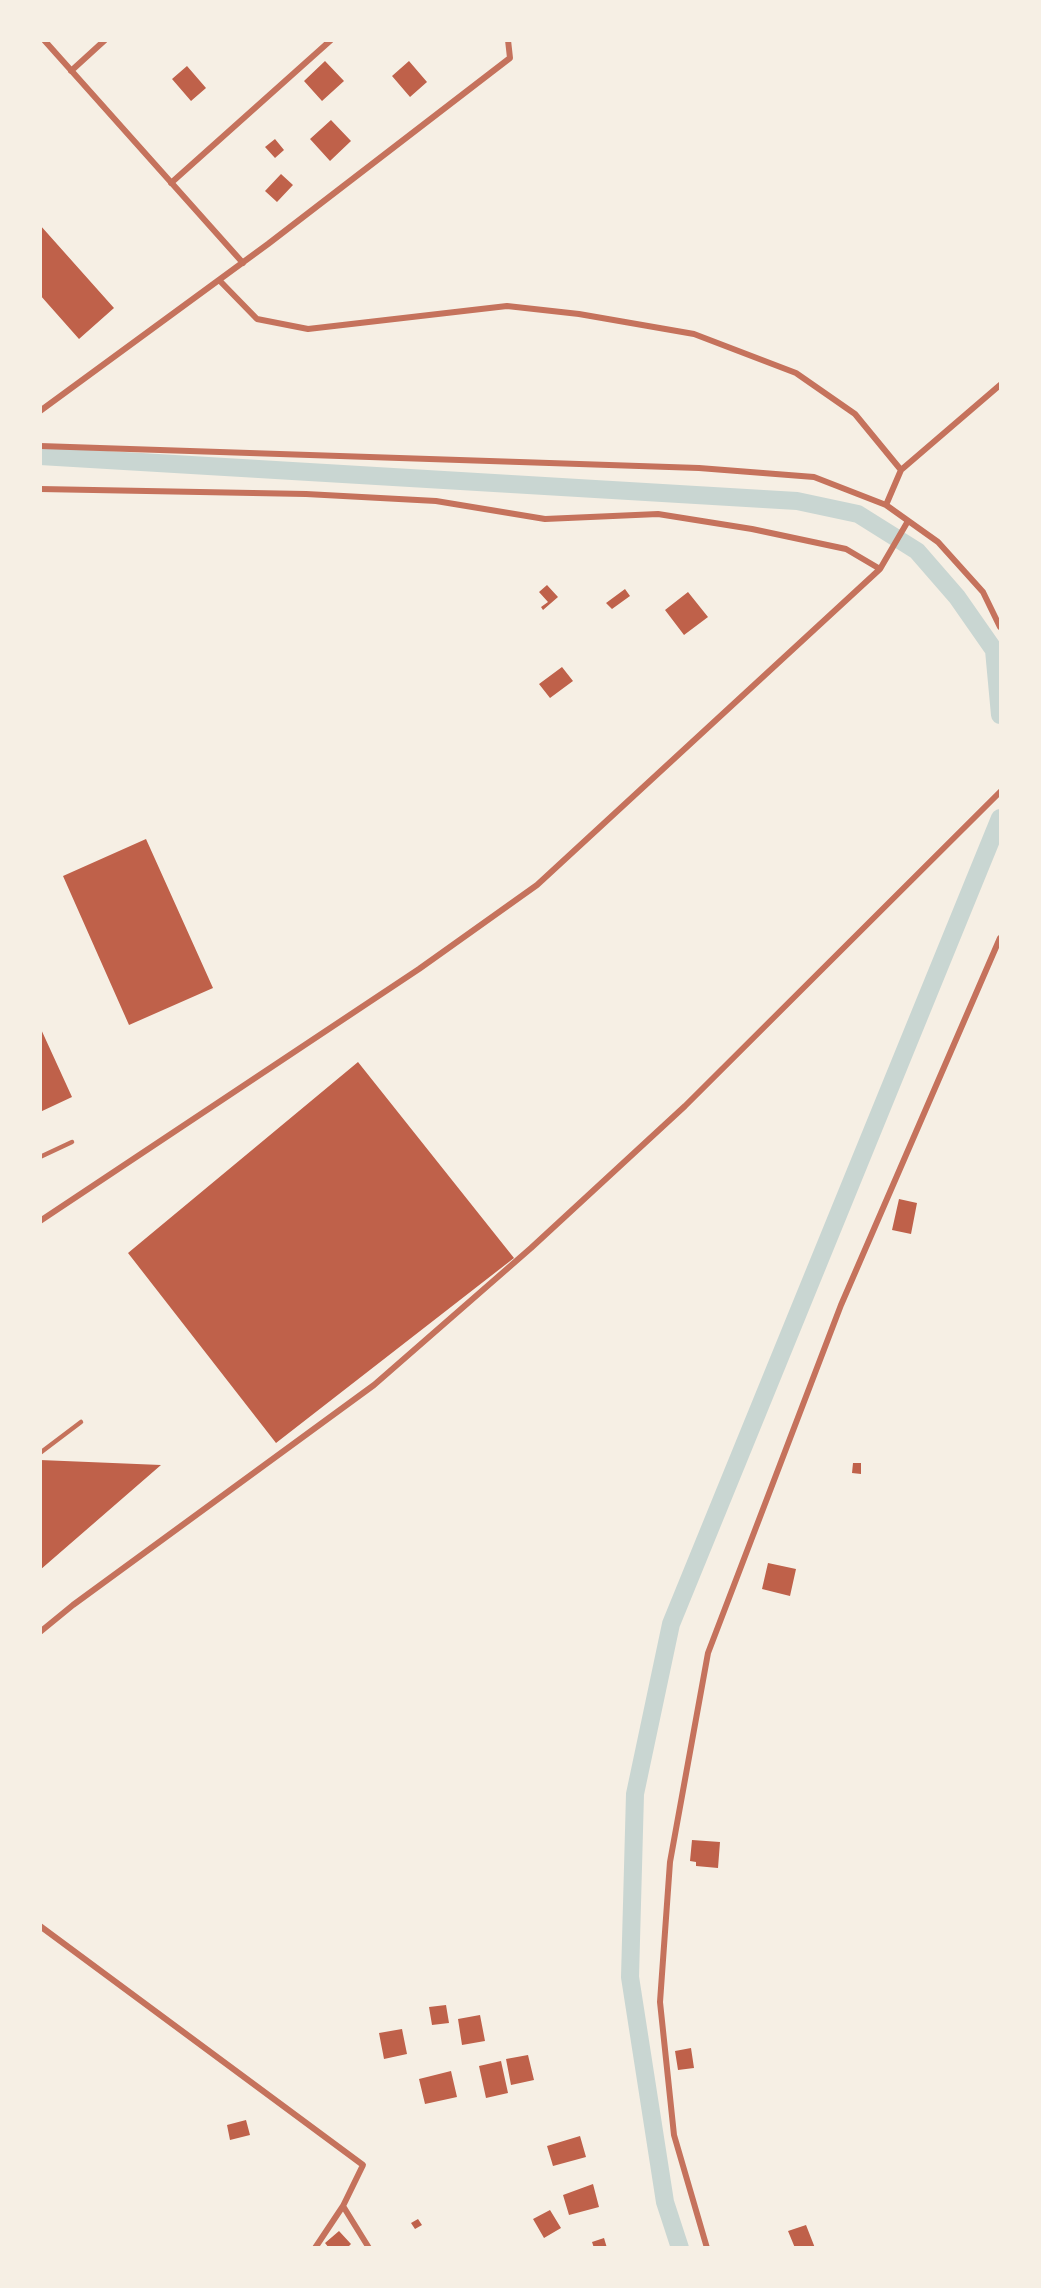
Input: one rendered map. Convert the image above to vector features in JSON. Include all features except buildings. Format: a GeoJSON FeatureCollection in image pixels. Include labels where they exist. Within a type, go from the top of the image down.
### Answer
{"type":"FeatureCollection","features":[{"type":"Feature","properties":{"kind":"street"},"geometry":{"type":"LineString","coordinates":[[44,40],[243,263]]}},
{"type":"Feature","properties":{"kind":"street"},"geometry":{"type":"LineString","coordinates":[[71,71],[105,40]]}},
{"type":"Feature","properties":{"kind":"street"},"geometry":{"type":"LineString","coordinates":[[171,183],[331,40]]}},
{"type":"Feature","properties":{"kind":"street"},"geometry":{"type":"LineString","coordinates":[[40,411],[243,263],[510,58],[508,40]]}},
{"type":"Feature","properties":{"kind":"street"},"geometry":{"type":"LineString","coordinates":[[219,280],[257,319],[308,329],[507,306],[579,314],[694,334],[796,373],[855,414],[901,470]]}},
{"type":"Feature","properties":{"kind":"street"},"geometry":{"type":"LineString","coordinates":[[886,506],[901,470],[1000,385]]}},
{"type":"Feature","properties":{"kind":"street"},"geometry":{"type":"LineString","coordinates":[[40,446],[699,468],[814,477],[886,506],[907,524],[938,542],[983,592],[1000,627]]}},
{"type":"Feature","properties":{"kind":"street"},"geometry":{"type":"LineString","coordinates":[[40,489],[306,494],[436,501],[545,519],[658,514],[752,529],[846,549],[879,569]]}},
{"type":"Feature","properties":{"kind":"street"},"geometry":{"type":"LineString","coordinates":[[40,1221],[419,969],[537,885],[879,569],[907,524]]}},
{"type":"Feature","properties":{"kind":"street"},"geometry":{"type":"LineString","coordinates":[[40,1632],[73,1605],[374,1385],[531,1248],[685,1106],[1000,792]]}},
{"type":"Feature","properties":{"kind":"street"},"geometry":{"type":"LineString","coordinates":[[707,2247],[674,2135],[660,2002],[670,1862],[708,1653],[841,1305],[1000,938]]}},
{"type":"Feature","properties":{"kind":"street"},"geometry":{"type":"LineString","coordinates":[[40,1926],[363,2164],[343,2206],[315,2247]]}},
{"type":"Feature","properties":{"kind":"street"},"geometry":{"type":"LineString","coordinates":[[343,2206],[369,2247]]}},
{"type":"Feature","properties":{"kind":"lane"},"geometry":{"type":"LineString","coordinates":[[40,1156],[72,1142]]}},
{"type":"Feature","properties":{"kind":"lane"},"geometry":{"type":"LineString","coordinates":[[40,1453],[81,1422]]}},
{"type":"Feature","properties":{"kind":"waterway"},"geometry":{"type":"LineString","coordinates":[[40,456],[797,501],[858,514],[917,551],[957,597],[994,650],[1000,715]]}},
{"type":"Feature","properties":{"kind":"waterway"},"geometry":{"type":"LineString","coordinates":[[680,2248],[665,2202],[630,1977],[635,1794],[671,1624],[1000,818]]}}]}
